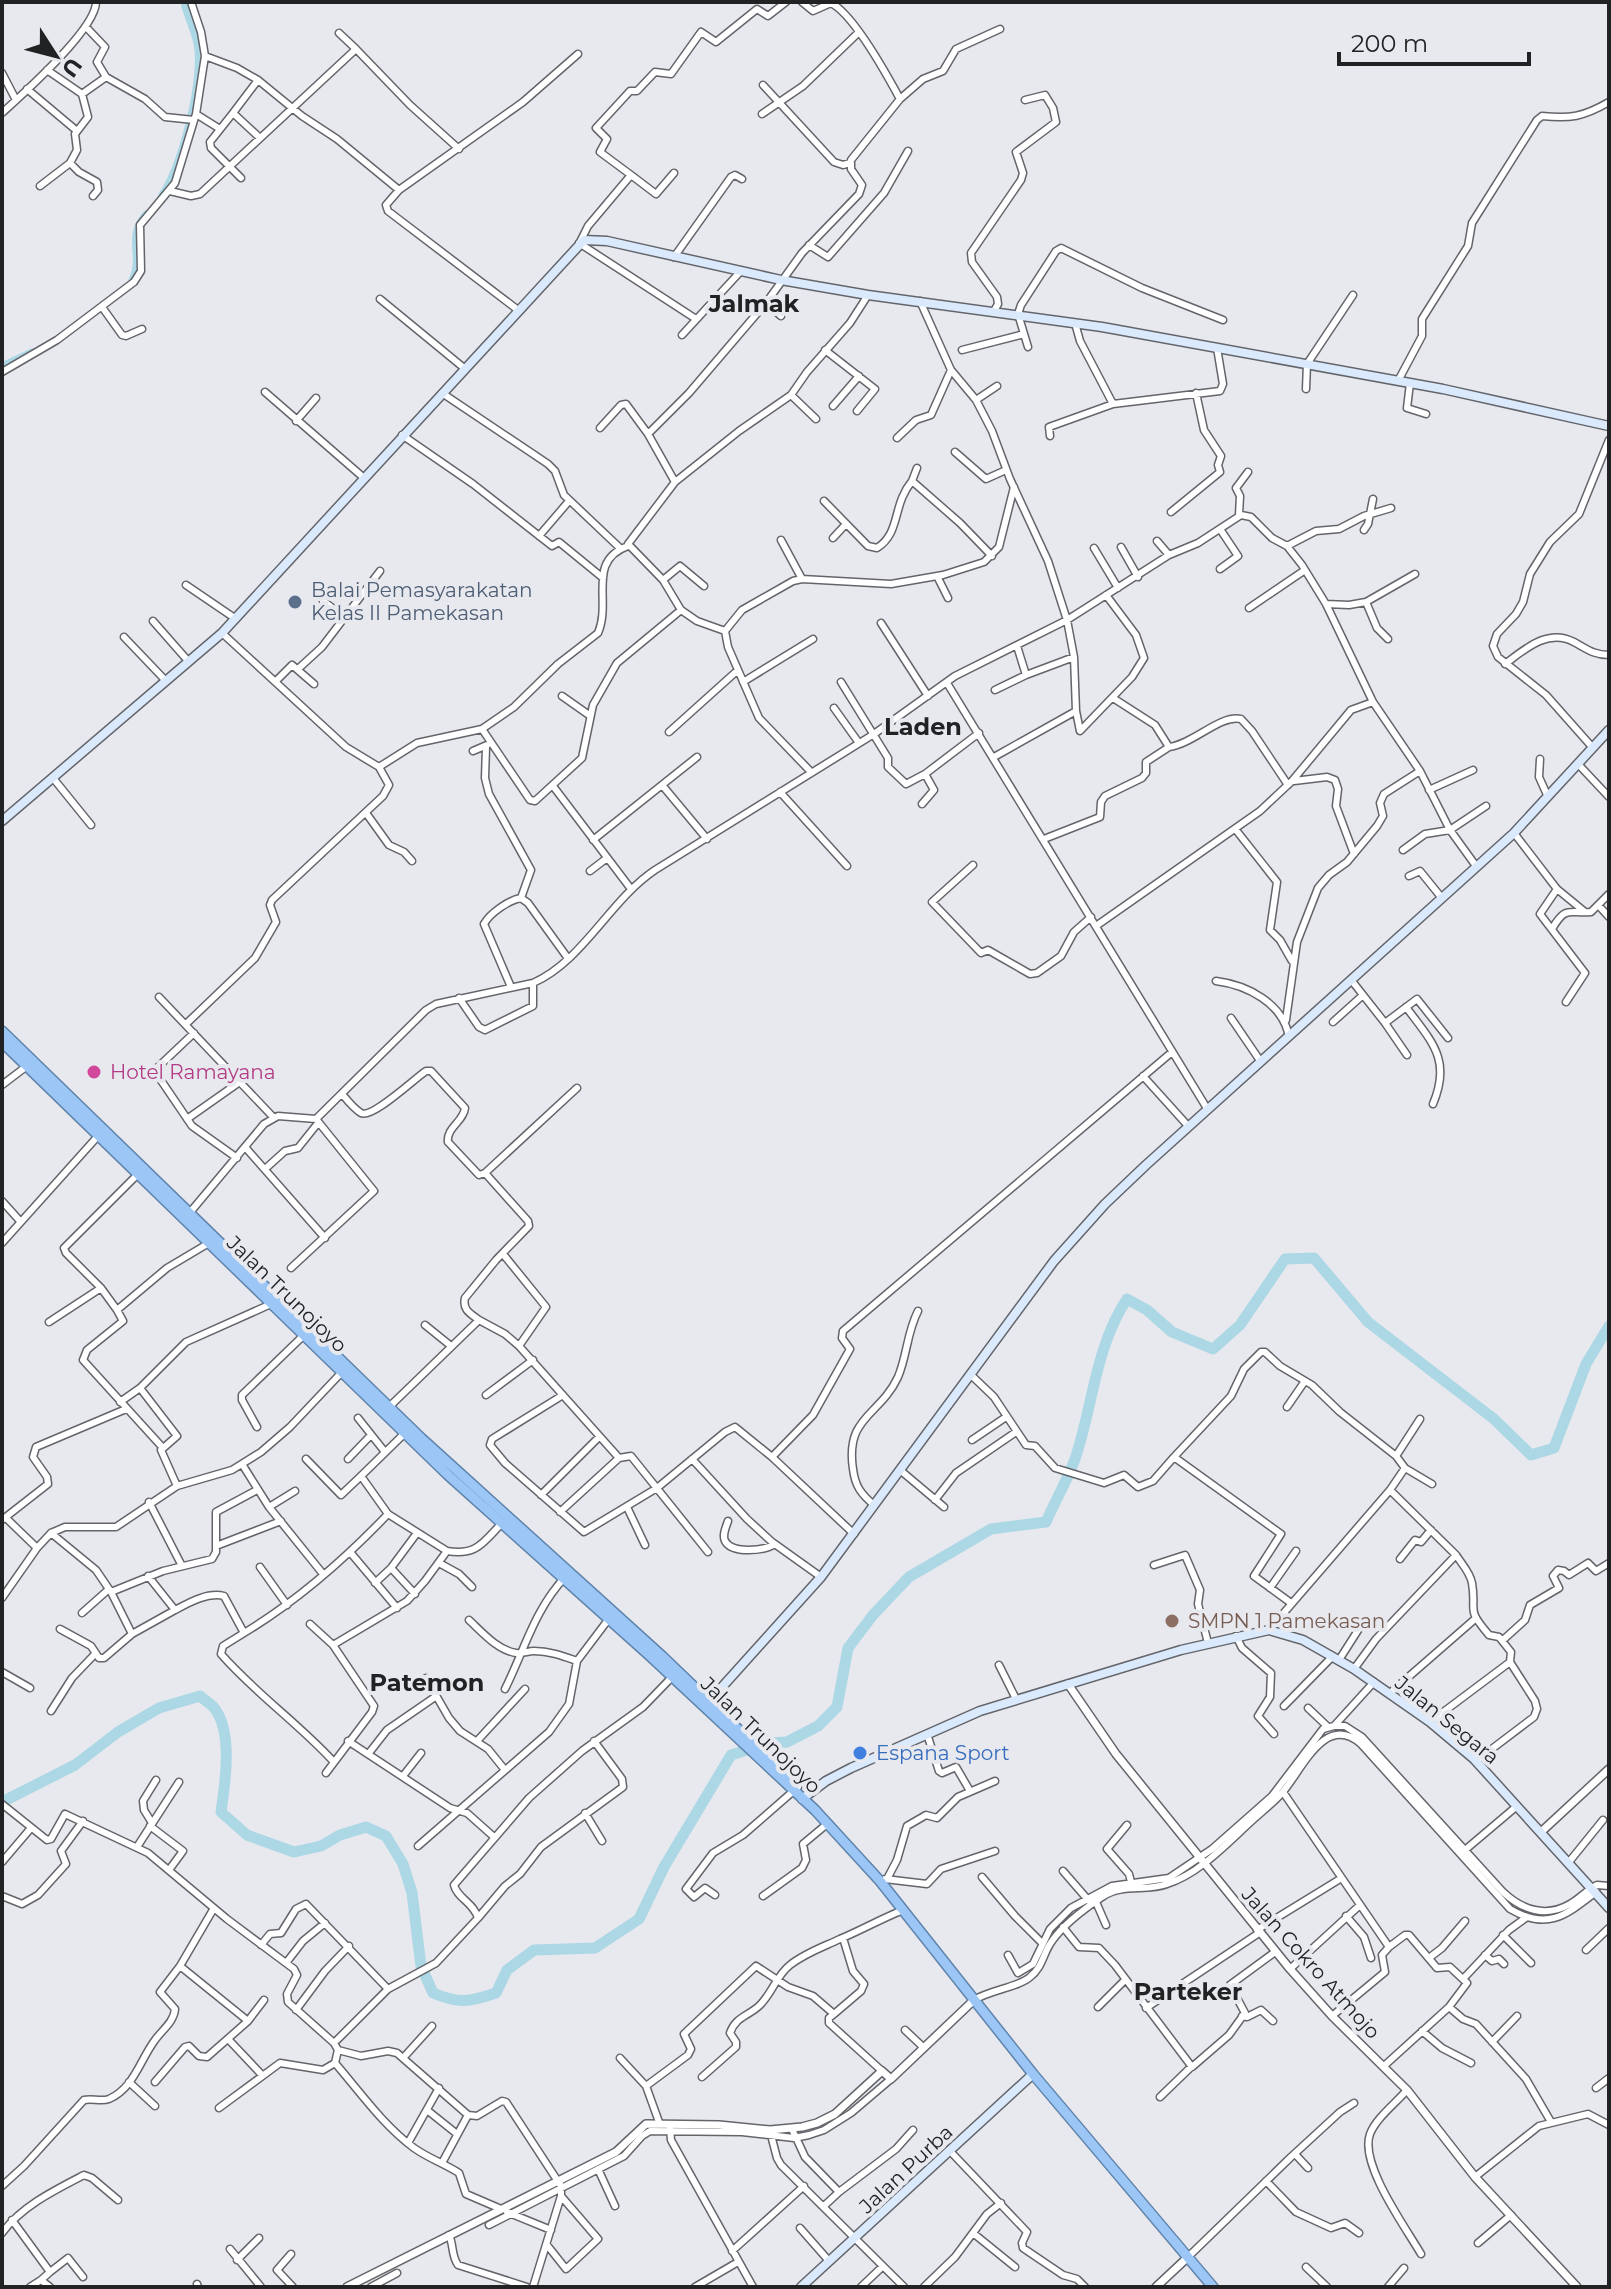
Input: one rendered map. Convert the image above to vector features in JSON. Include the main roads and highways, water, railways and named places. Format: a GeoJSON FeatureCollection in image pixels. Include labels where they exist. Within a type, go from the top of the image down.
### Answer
{"type":"FeatureCollection","features":[{"type":"Feature","properties":{"kind":"highway","name":"Jalan Trunojoyo"},"geometry":{"type":"LineString","coordinates":[[2,1031],[190,1212],[386,1410],[405,1433],[501,1524],[566,1576]]}},
{"type":"Feature","properties":{"kind":"highway","name":"Jalan Trunojoyo"},"geometry":{"type":"LineString","coordinates":[[2,1042],[138,1174],[190,1212],[209,1243],[342,1372],[675,1674],[709,1701],[727,1724],[815,1805],[815,1810],[827,1824],[882,1880],[1033,2074]]}},
{"type":"Feature","properties":{"kind":"highway"},"geometry":{"type":"LineString","coordinates":[[1033,2074],[1213,2287]]}},
{"type":"Feature","properties":{"kind":"main road"},"geometry":{"type":"LineString","coordinates":[[2,821],[236,619],[580,242],[596,239],[781,280],[1075,323],[1307,364],[1515,403],[1609,426]]}},
{"type":"Feature","properties":{"kind":"main road"},"geometry":{"type":"LineString","coordinates":[[709,1701],[821,1577],[1028,1294],[1105,1204],[1514,833],[1609,730]]}},
{"type":"Feature","properties":{"kind":"main road","name":"Jalan Segara"},"geometry":{"type":"LineString","coordinates":[[804,1797],[831,1778],[927,1734],[1016,1699],[1208,1643],[1269,1630],[1291,1635],[1335,1658],[1430,1722],[1476,1761],[1609,1908]]}},
{"type":"Feature","properties":{"kind":"main road","name":"Jalan Purba"},"geometry":{"type":"LineString","coordinates":[[801,2287],[1033,2074]]}},
{"type":"Feature","properties":{"kind":"waterway"},"geometry":{"type":"LineString","coordinates":[[162,195],[183,146],[196,84],[197,44],[184,2]]}},
{"type":"Feature","properties":{"kind":"waterway"},"geometry":{"type":"LineString","coordinates":[[132,280],[137,231],[146,214]]}},
{"type":"Feature","properties":{"kind":"waterway"},"geometry":{"type":"LineString","coordinates":[[2,366],[32,352]]}},
{"type":"Feature","properties":{"kind":"waterway"},"geometry":{"type":"LineString","coordinates":[[2,1802],[75,1765],[118,1732],[159,1708],[200,1696],[215,1709],[224,1731],[226,1759],[221,1812],[247,1835],[294,1852],[321,1846],[340,1835],[366,1827],[386,1836],[403,1864],[412,1893],[421,1966],[433,1993],[457,2000],[487,1996],[496,1993],[507,1970],[534,1950],[595,1948],[639,1919],[664,1867],[731,1755],[769,1743],[787,1742],[818,1726],[837,1707],[848,1648],[873,1615],[909,1577],[991,1529],[1046,1522],[1075,1459],[1101,1357],[1116,1317],[1127,1299],[1147,1310],[1172,1332],[1213,1349],[1240,1325],[1285,1259],[1314,1258],[1368,1322],[1494,1419],[1531,1455],[1554,1448],[1586,1364],[1609,1326]]}},
{"type":"Feature","properties":{"kind":"place","name":"Balai Pemasyarakatan Kelas II Pamekasan"},"geometry":{"type":"Point","coordinates":[295,602]}},
{"type":"Feature","properties":{"kind":"place","name":"Hotel Ramayana"},"geometry":{"type":"Point","coordinates":[94,1072]}},
{"type":"Feature","properties":{"kind":"place","name":"SMPN 1 Pamekasan"},"geometry":{"type":"Point","coordinates":[1172,1621]}},
{"type":"Feature","properties":{"kind":"place","name":"Espana Sport"},"geometry":{"type":"Point","coordinates":[860,1753]}},
{"type":"Feature","properties":{"kind":"district","name":"Jalmak"},"geometry":{"type":"Point","coordinates":[754,303]}},
{"type":"Feature","properties":{"kind":"district","name":"Laden"},"geometry":{"type":"Point","coordinates":[923,726]}},
{"type":"Feature","properties":{"kind":"district","name":"Patemon"},"geometry":{"type":"Point","coordinates":[427,1682]}},
{"type":"Feature","properties":{"kind":"district","name":"Parteker"},"geometry":{"type":"Point","coordinates":[1188,1991]}}]}
